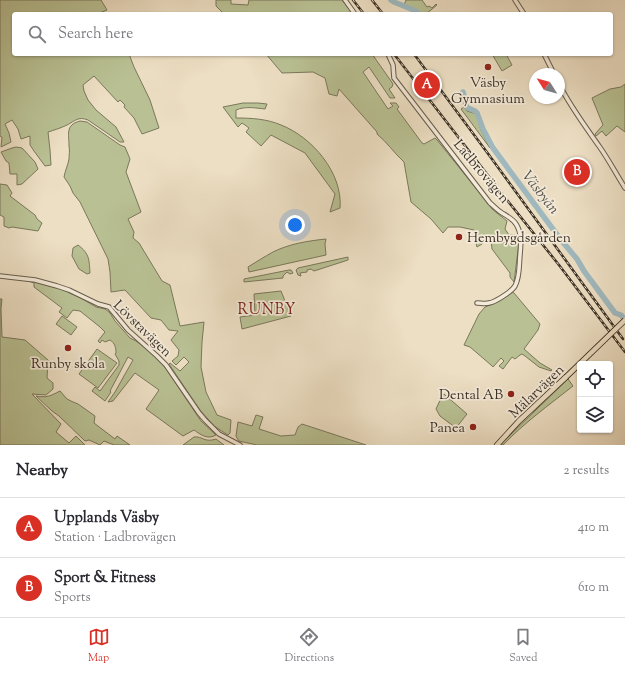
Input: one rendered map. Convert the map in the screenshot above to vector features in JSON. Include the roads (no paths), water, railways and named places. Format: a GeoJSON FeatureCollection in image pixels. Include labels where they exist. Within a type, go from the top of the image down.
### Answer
{"type":"FeatureCollection","features":[{"type":"Feature","properties":{"kind":"main road","name":"Mälarvägen"},"geometry":{"type":"LineString","coordinates":[[497,445],[519,421],[625,320]]}},
{"type":"Feature","properties":{"kind":"street"},"geometry":{"type":"LineString","coordinates":[[345,0],[354,12]]}},
{"type":"Feature","properties":{"kind":"street"},"geometry":{"type":"LineString","coordinates":[[515,0],[523,12]]}},
{"type":"Feature","properties":{"kind":"street","name":"Ladbrovägen"},"geometry":{"type":"LineString","coordinates":[[389,56],[392,60],[394,78],[490,203],[511,218],[519,232],[521,240],[518,276],[513,289],[491,303],[477,303]]}},
{"type":"Feature","properties":{"kind":"street"},"geometry":{"type":"LineString","coordinates":[[545,56],[551,68]]}},
{"type":"Feature","properties":{"kind":"street"},"geometry":{"type":"LineString","coordinates":[[565,94],[625,188]]}},
{"type":"Feature","properties":{"kind":"street","name":"Lövstavägen"},"geometry":{"type":"LineString","coordinates":[[0,276],[35,280],[57,286],[98,304],[109,307],[128,330],[166,365],[199,413],[219,434],[240,445]]}},
{"type":"Feature","properties":{"kind":"waterway","name":"Väsbyån"},"geometry":{"type":"LineString","coordinates":[[391,0],[417,12]]}},
{"type":"Feature","properties":{"kind":"waterway","name":"Väsbyån"},"geometry":{"type":"LineString","coordinates":[[463,92],[466,106],[477,113],[493,148],[561,240],[577,259],[615,313],[621,315],[625,320]]}},
{"type":"Feature","properties":{"kind":"railway"},"geometry":{"type":"LineString","coordinates":[[353,0],[362,12]]}},
{"type":"Feature","properties":{"kind":"railway"},"geometry":{"type":"LineString","coordinates":[[372,0],[381,12]]}},
{"type":"Feature","properties":{"kind":"railway"},"geometry":{"type":"LineString","coordinates":[[396,56],[625,352]]}},
{"type":"Feature","properties":{"kind":"railway"},"geometry":{"type":"LineString","coordinates":[[415,56],[623,339]]}},
{"type":"Feature","properties":{"kind":"place","name":"Väsby Gymnasium"},"geometry":{"type":"Point","coordinates":[488,67]}},
{"type":"Feature","properties":{"kind":"place","name":"Upplands Väsby"},"geometry":{"type":"Point","coordinates":[427,85]}},
{"type":"Feature","properties":{"kind":"place","name":"Sport & Fitness"},"geometry":{"type":"Point","coordinates":[577,172]}},
{"type":"Feature","properties":{"kind":"place","name":"Hembygdsgården"},"geometry":{"type":"Point","coordinates":[459,237]}},
{"type":"Feature","properties":{"kind":"place","name":"Runby skola"},"geometry":{"type":"Point","coordinates":[68,348]}},
{"type":"Feature","properties":{"kind":"place","name":"Dental AB"},"geometry":{"type":"Point","coordinates":[511,394]}},
{"type":"Feature","properties":{"kind":"place","name":"Panea"},"geometry":{"type":"Point","coordinates":[473,427]}},
{"type":"Feature","properties":{"kind":"district","name":"RUNBY"},"geometry":{"type":"Point","coordinates":[267,309]}}]}
